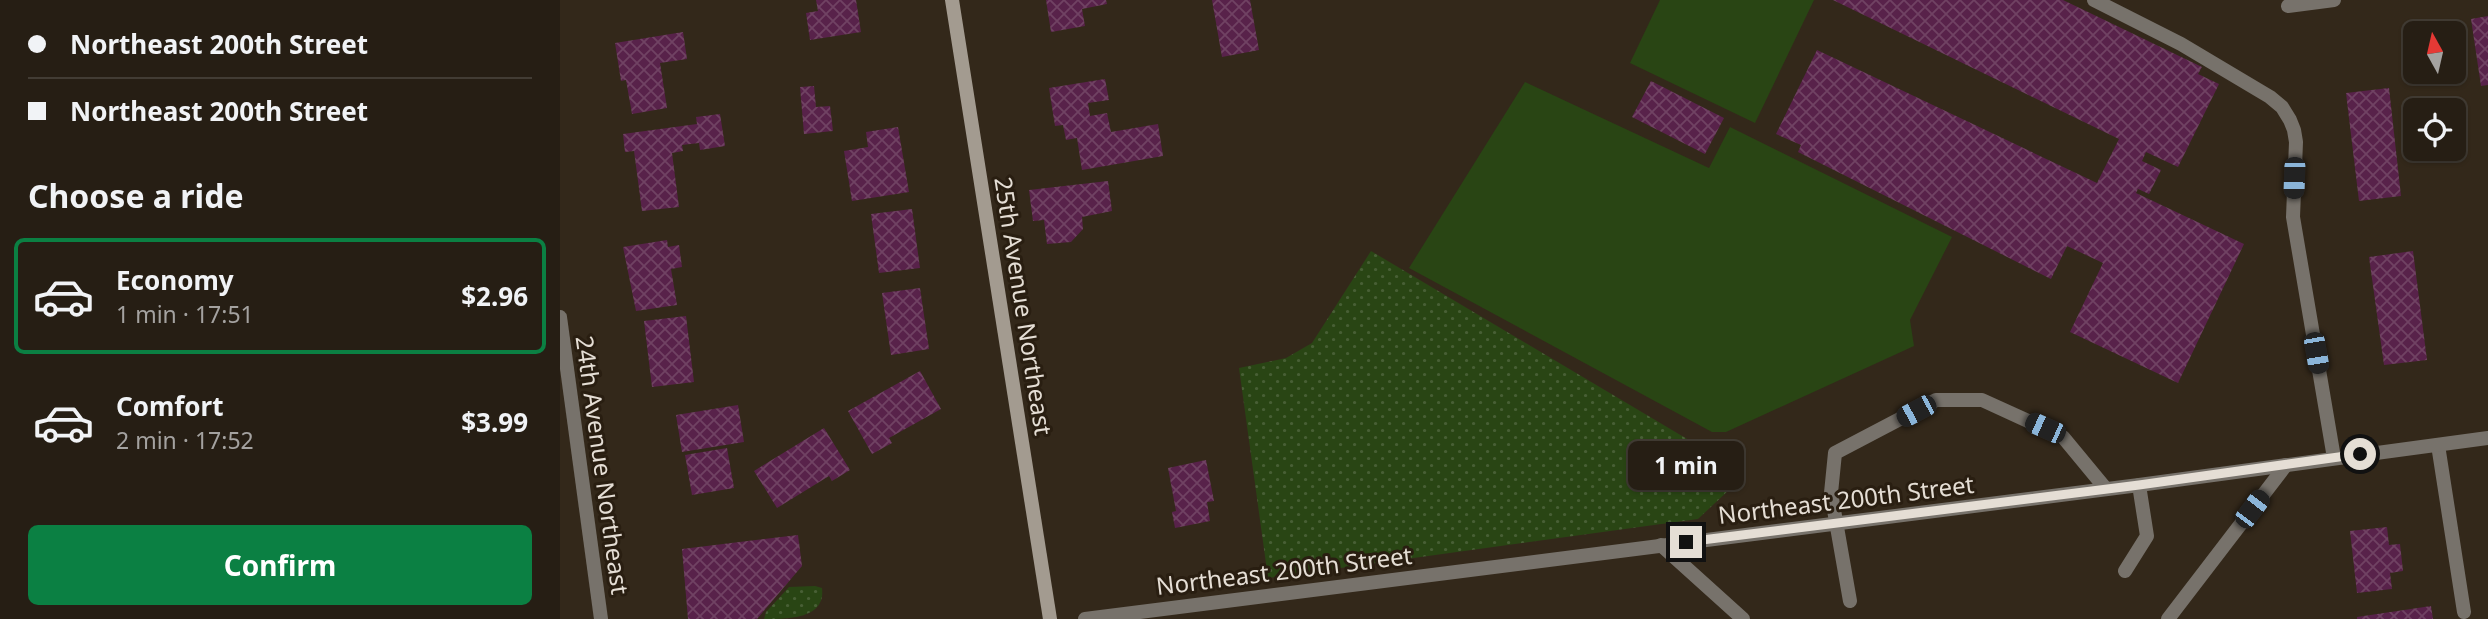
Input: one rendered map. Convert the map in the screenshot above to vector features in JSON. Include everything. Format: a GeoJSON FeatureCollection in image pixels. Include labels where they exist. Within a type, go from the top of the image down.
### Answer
{"type":"FeatureCollection","features":[{"type":"Feature","properties":{"kind":"street","name":"25th Avenue Northeast"},"geometry":{"type":"LineString","coordinates":[[952,0],[1051,619]]}},
{"type":"Feature","properties":{"kind":"street"},"geometry":{"type":"LineString","coordinates":[[2094,0],[2180,44],[2270,97],[2282,107],[2290,120],[2296,142],[2293,217],[2334,458]]}},
{"type":"Feature","properties":{"kind":"street"},"geometry":{"type":"LineString","coordinates":[[2288,6],[2334,0]]}},
{"type":"Feature","properties":{"kind":"street","name":"24th Avenue Northeast"},"geometry":{"type":"LineString","coordinates":[[560,317],[601,619]]}},
{"type":"Feature","properties":{"kind":"street"},"geometry":{"type":"LineString","coordinates":[[1850,601],[1831,493],[1835,453],[1936,400],[1982,400],[2063,437],[2106,489]]}},
{"type":"Feature","properties":{"kind":"street","name":"Northeast 200th Street"},"geometry":{"type":"LineString","coordinates":[[1085,619],[2488,438]]}},
{"type":"Feature","properties":{"kind":"street"},"geometry":{"type":"LineString","coordinates":[[2438,445],[2464,612]]}},
{"type":"Feature","properties":{"kind":"street"},"geometry":{"type":"LineString","coordinates":[[2168,619],[2286,464]]}},
{"type":"Feature","properties":{"kind":"street"},"geometry":{"type":"LineString","coordinates":[[2125,571],[2147,536],[2139,485]]}},
{"type":"Feature","properties":{"kind":"street"},"geometry":{"type":"LineString","coordinates":[[1661,545],[1743,619]]}},
{"type":"Feature","properties":{"kind":"green space"},"geometry":{"type":"Polygon","coordinates":[[[1660,0],[1814,0],[1755,123],[1630,63],[1660,0]]]}},
{"type":"Feature","properties":{"kind":"green space"},"geometry":{"type":"Polygon","coordinates":[[[1525,82],[1709,168],[1730,127],[1952,237],[1910,320],[1914,346],[1726,432],[1712,432],[1409,268],[1525,82]]]}},
{"type":"Feature","properties":{"kind":"green space"},"geometry":{"type":"Polygon","coordinates":[[[1371,251],[1746,474],[1698,519],[1268,578],[1239,368],[1286,358],[1312,343],[1371,251]]]}},
{"type":"Feature","properties":{"kind":"green space"},"geometry":{"type":"Polygon","coordinates":[[[789,587],[822,588],[822,598],[812,611],[784,619],[764,619],[766,612],[789,587]]]}},
{"type":"Feature","properties":{"kind":"building"},"geometry":{"type":"Polygon","coordinates":[[[816,0],[856,0],[861,32],[810,40],[806,13],[818,11],[816,0]]]}},
{"type":"Feature","properties":{"kind":"building"},"geometry":{"type":"Polygon","coordinates":[[[1046,0],[1106,0],[1107,4],[1082,9],[1085,26],[1051,32],[1046,0]]]}},
{"type":"Feature","properties":{"kind":"building"},"geometry":{"type":"Polygon","coordinates":[[[1212,0],[1250,0],[1259,50],[1222,57],[1212,0]]]}},
{"type":"Feature","properties":{"kind":"building"},"geometry":{"type":"Polygon","coordinates":[[[1833,0],[2063,0],[2202,67],[2198,74],[2219,84],[2178,167],[2146,152],[2142,161],[2161,170],[2149,194],[2138,189],[2136,193],[2244,244],[2178,383],[2070,332],[2103,263],[2067,246],[2051,279],[1798,152],[1801,145],[1776,134],[1817,50],[2097,183],[2119,139],[1833,0]]]}},
{"type":"Feature","properties":{"kind":"building"},"geometry":{"type":"Polygon","coordinates":[[[2488,16],[2488,85],[2481,86],[2471,19],[2488,16]]]}},
{"type":"Feature","properties":{"kind":"building"},"geometry":{"type":"Polygon","coordinates":[[[683,32],[687,59],[660,63],[667,108],[632,114],[626,80],[621,81],[615,43],[683,32]]]}},
{"type":"Feature","properties":{"kind":"building"},"geometry":{"type":"Polygon","coordinates":[[[1105,79],[1109,100],[1088,103],[1090,116],[1107,113],[1111,132],[1158,124],[1163,156],[1082,170],[1077,138],[1066,140],[1063,125],[1055,126],[1049,88],[1105,79]]]}},
{"type":"Feature","properties":{"kind":"building"},"geometry":{"type":"Polygon","coordinates":[[[1651,81],[1724,118],[1705,154],[1632,117],[1651,81]]]}},
{"type":"Feature","properties":{"kind":"building"},"geometry":{"type":"Polygon","coordinates":[[[814,86],[816,107],[830,106],[833,131],[804,134],[800,87],[814,86]]]}},
{"type":"Feature","properties":{"kind":"building"},"geometry":{"type":"Polygon","coordinates":[[[2389,88],[2401,196],[2359,201],[2346,93],[2389,88]]]}},
{"type":"Feature","properties":{"kind":"building"},"geometry":{"type":"Polygon","coordinates":[[[720,114],[725,146],[700,150],[699,143],[682,145],[683,151],[672,153],[679,207],[642,211],[634,151],[625,152],[623,134],[697,124],[696,117],[720,114]]]}},
{"type":"Feature","properties":{"kind":"building"},"geometry":{"type":"Polygon","coordinates":[[[898,127],[909,192],[852,201],[844,151],[868,147],[866,132],[898,127]]]}},
{"type":"Feature","properties":{"kind":"building"},"geometry":{"type":"Polygon","coordinates":[[[1108,181],[1112,211],[1082,217],[1083,229],[1071,242],[1047,244],[1044,220],[1033,221],[1029,190],[1108,181]]]}},
{"type":"Feature","properties":{"kind":"building"},"geometry":{"type":"Polygon","coordinates":[[[912,209],[920,268],[879,273],[871,214],[912,209]]]}},
{"type":"Feature","properties":{"kind":"building"},"geometry":{"type":"Polygon","coordinates":[[[667,240],[668,247],[679,245],[682,267],[671,269],[677,305],[636,311],[623,247],[667,240]]]}},
{"type":"Feature","properties":{"kind":"building"},"geometry":{"type":"Polygon","coordinates":[[[2413,251],[2427,360],[2384,365],[2369,257],[2413,251]]]}},
{"type":"Feature","properties":{"kind":"building"},"geometry":{"type":"Polygon","coordinates":[[[920,288],[929,349],[891,355],[882,293],[920,288]]]}},
{"type":"Feature","properties":{"kind":"building"},"geometry":{"type":"Polygon","coordinates":[[[686,316],[694,382],[652,387],[644,321],[686,316]]]}},
{"type":"Feature","properties":{"kind":"building"},"geometry":{"type":"Polygon","coordinates":[[[920,371],[941,409],[889,438],[892,443],[872,454],[848,411],[920,371]]]}},
{"type":"Feature","properties":{"kind":"building"},"geometry":{"type":"Polygon","coordinates":[[[738,405],[744,442],[682,452],[676,415],[738,405]]]}},
{"type":"Feature","properties":{"kind":"building"},"geometry":{"type":"Polygon","coordinates":[[[824,428],[850,470],[832,481],[829,476],[777,508],[754,471],[824,428]]]}},
{"type":"Feature","properties":{"kind":"building"},"geometry":{"type":"Polygon","coordinates":[[[727,448],[734,488],[692,495],[685,455],[727,448]]]}},
{"type":"Feature","properties":{"kind":"building"},"geometry":{"type":"Polygon","coordinates":[[[1206,460],[1214,501],[1207,502],[1210,521],[1175,528],[1172,512],[1176,511],[1168,468],[1206,460]]]}},
{"type":"Feature","properties":{"kind":"building"},"geometry":{"type":"Polygon","coordinates":[[[2387,527],[2389,545],[2400,544],[2403,571],[2390,573],[2392,589],[2357,593],[2350,531],[2387,527]]]}},
{"type":"Feature","properties":{"kind":"building"},"geometry":{"type":"Polygon","coordinates":[[[798,535],[802,566],[757,619],[688,619],[682,549],[798,535]]]}},
{"type":"Feature","properties":{"kind":"building"},"geometry":{"type":"Polygon","coordinates":[[[2431,606],[2433,619],[2357,619],[2357,617],[2431,606]]]}},
{"type":"Feature","properties":{"kind":"route"},"geometry":{"type":"LineString","coordinates":[[1686,542],[2139,485],[2360,454]]}}]}
